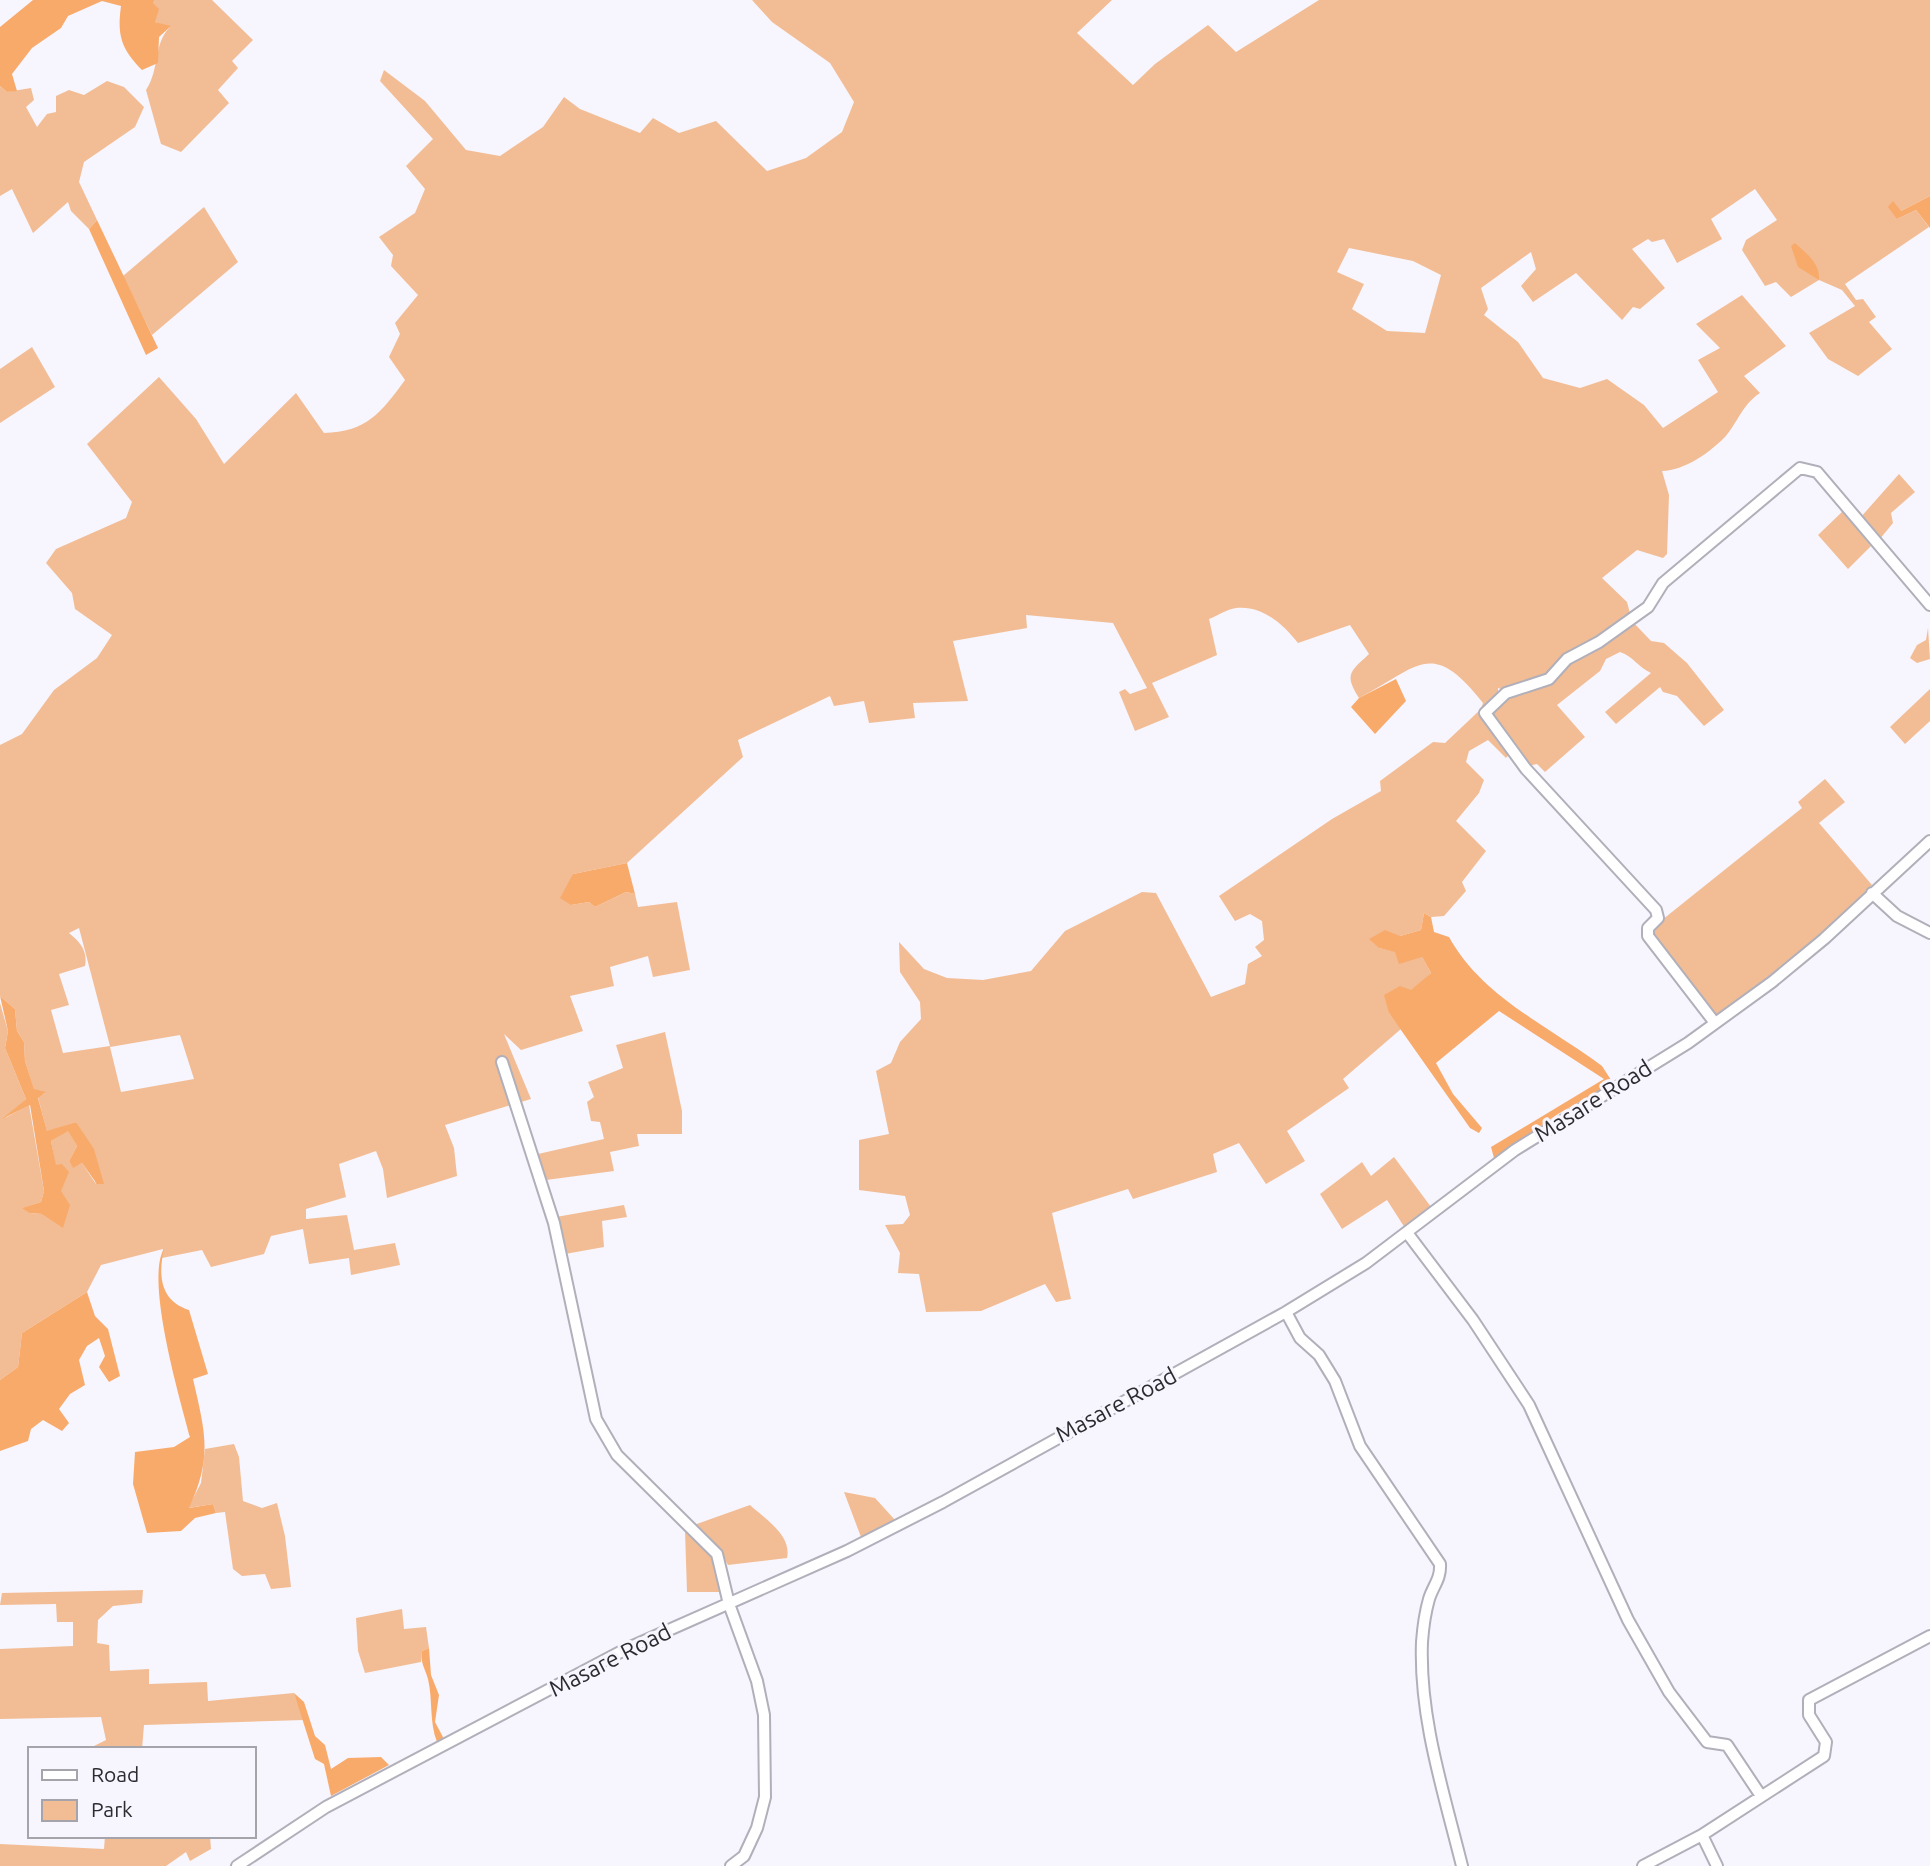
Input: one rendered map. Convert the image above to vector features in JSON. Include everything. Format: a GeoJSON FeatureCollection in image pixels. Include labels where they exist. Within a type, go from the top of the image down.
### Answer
{"type":"FeatureCollection","features":[{"type":"Feature","properties":{"kind":"street"},"geometry":{"type":"LineString","coordinates":[[1715,1023],[1648,936],[1648,928],[1658,918],[1656,910],[1526,769],[1485,713],[1506,693],[1549,678],[1567,659],[1599,642],[1648,607],[1663,583],[1800,468],[1808,468],[1822,478],[1930,605]]}},
{"type":"Feature","properties":{"kind":"street","name":"Masare Road"},"geometry":{"type":"LineString","coordinates":[[237,1866],[326,1807],[626,1649],[847,1551],[943,1502],[1286,1312],[1408,1234],[1515,1150],[1715,1023],[1793,965],[1930,841]]}},
{"type":"Feature","properties":{"kind":"street"},"geometry":{"type":"LineString","coordinates":[[1872,893],[1897,916],[1930,933]]}},
{"type":"Feature","properties":{"kind":"street"},"geometry":{"type":"LineString","coordinates":[[502,1062],[554,1223],[596,1419],[617,1455],[713,1548],[721,1562],[729,1604],[757,1681],[764,1714],[765,1797],[757,1828],[744,1856],[731,1866]]}},
{"type":"Feature","properties":{"kind":"street"},"geometry":{"type":"LineString","coordinates":[[1408,1234],[1473,1320],[1529,1405],[1628,1620],[1669,1692],[1707,1742],[1727,1745],[1761,1796]]}},
{"type":"Feature","properties":{"kind":"street"},"geometry":{"type":"LineString","coordinates":[[1286,1312],[1300,1338],[1319,1355],[1335,1381],[1360,1446],[1440,1564],[1440,1573],[1430,1595],[1423,1626],[1424,1695],[1441,1784],[1462,1866]]}},
{"type":"Feature","properties":{"kind":"street"},"geometry":{"type":"LineString","coordinates":[[1643,1866],[1702,1835],[1793,1778],[1826,1753],[1826,1742],[1807,1709],[1812,1698],[1930,1636]]}},
{"type":"Feature","properties":{"kind":"street"},"geometry":{"type":"LineString","coordinates":[[1702,1835],[1717,1866]]}},
{"type":"Feature","properties":{"kind":"green space"},"geometry":{"type":"Polygon","coordinates":[[[155,0],[212,0],[253,40],[232,61],[238,68],[218,90],[229,103],[181,152],[161,144],[146,90],[161,41],[170,27],[155,22],[155,0]]]}},
{"type":"Feature","properties":{"kind":"green space"},"geometry":{"type":"Polygon","coordinates":[[[752,0],[1112,0],[1077,33],[1133,85],[1155,64],[1208,25],[1236,52],[1319,0],[1930,0],[1930,196],[1901,211],[1897,219],[1916,210],[1929,227],[1845,284],[1856,300],[1863,299],[1876,317],[1869,322],[1892,349],[1858,376],[1828,359],[1809,333],[1855,306],[1842,290],[1819,280],[1791,297],[1776,282],[1765,286],[1742,250],[1746,240],[1777,220],[1755,189],[1711,219],[1722,239],[1677,263],[1664,239],[1652,242],[1648,239],[1632,249],[1665,288],[1640,309],[1633,307],[1622,320],[1576,273],[1533,302],[1521,286],[1536,269],[1531,252],[1481,288],[1488,309],[1484,315],[1518,342],[1543,378],[1580,388],[1607,379],[1644,405],[1663,428],[1718,392],[1698,360],[1720,348],[1696,324],[1742,295],[1786,346],[1744,376],[1760,393],[1744,408],[1725,437],[1696,460],[1679,468],[1662,471],[1669,495],[1667,554],[1663,558],[1637,550],[1602,578],[1627,602],[1632,621],[1651,641],[1664,643],[1687,663],[1724,710],[1704,726],[1677,696],[1663,692],[1660,687],[1616,724],[1605,712],[1651,673],[1620,652],[1606,659],[1600,671],[1557,705],[1585,737],[1545,772],[1537,764],[1528,766],[1493,718],[1492,711],[1513,693],[1498,688],[1498,696],[1482,712],[1511,752],[1506,758],[1488,740],[1469,751],[1466,762],[1484,780],[1479,793],[1456,821],[1486,851],[1462,882],[1466,891],[1444,916],[1431,917],[1424,913],[1421,930],[1400,936],[1379,948],[1422,957],[1431,973],[1389,1013],[1401,1029],[1343,1079],[1349,1088],[1287,1131],[1305,1161],[1266,1184],[1239,1143],[1213,1154],[1217,1172],[1133,1199],[1128,1189],[1052,1213],[1071,1299],[1056,1302],[1045,1284],[981,1311],[926,1312],[919,1274],[898,1273],[900,1253],[885,1225],[903,1224],[910,1215],[905,1196],[859,1190],[859,1140],[889,1134],[876,1071],[891,1063],[900,1042],[921,1019],[920,1002],[900,972],[899,942],[924,969],[947,978],[983,980],[1031,971],[1065,931],[1142,892],[1156,893],[1211,997],[1245,984],[1248,964],[1262,956],[1255,947],[1264,940],[1262,921],[1250,914],[1235,921],[1219,896],[1332,819],[1381,791],[1380,781],[1433,742],[1445,743],[1481,709],[1483,703],[1450,670],[1437,664],[1424,664],[1411,669],[1359,698],[1352,684],[1351,674],[1369,654],[1350,625],[1298,643],[1271,617],[1255,610],[1236,608],[1209,619],[1217,655],[1152,683],[1169,717],[1135,731],[1119,692],[1125,689],[1130,694],[1147,688],[1113,623],[1026,615],[1027,628],[953,641],[968,701],[913,703],[915,718],[869,723],[864,701],[834,706],[830,696],[738,740],[743,757],[627,863],[573,874],[571,905],[589,902],[595,907],[626,892],[635,894],[638,907],[677,902],[690,970],[653,977],[648,956],[610,967],[614,986],[570,996],[583,1031],[521,1050],[504,1034],[531,1099],[445,1125],[454,1148],[457,1176],[387,1198],[383,1169],[376,1151],[339,1164],[346,1197],[306,1209],[306,1219],[347,1215],[354,1250],[395,1243],[400,1265],[351,1275],[349,1258],[309,1264],[303,1229],[271,1236],[264,1254],[211,1267],[202,1250],[162,1258],[163,1249],[101,1265],[87,1292],[22,1333],[18,1367],[0,1380],[0,1003],[8,1031],[5,1048],[26,1099],[5,1118],[29,1105],[44,1191],[41,1202],[23,1208],[29,1213],[42,1214],[60,1191],[51,1141],[68,1130],[77,1146],[69,1161],[73,1167],[82,1163],[96,1184],[76,1122],[47,1132],[38,1097],[45,1093],[34,1090],[25,1061],[24,1042],[17,1031],[15,1009],[0,996],[0,745],[22,734],[54,690],[97,658],[112,635],[75,609],[72,593],[46,563],[56,549],[126,518],[132,502],[87,444],[159,377],[196,419],[224,464],[296,393],[324,433],[339,432],[362,424],[380,411],[396,392],[405,380],[389,357],[400,334],[395,323],[418,295],[391,266],[393,255],[379,237],[415,213],[425,189],[406,166],[433,139],[380,81],[384,70],[425,101],[466,150],[500,156],[543,127],[564,97],[580,109],[640,133],[653,118],[679,133],[716,121],[767,171],[806,158],[842,132],[854,102],[830,63],[772,22],[752,0]],[[1349,248],[1337,272],[1364,284],[1352,309],[1387,331],[1425,333],[1441,275],[1413,261],[1349,248]],[[79,928],[69,933],[82,947],[86,961],[85,966],[59,974],[69,1005],[51,1010],[63,1053],[110,1046],[79,928]],[[180,1035],[110,1047],[121,1092],[194,1079],[180,1035]]]}},
{"type":"Feature","properties":{"kind":"green space"},"geometry":{"type":"Polygon","coordinates":[[[107,81],[124,87],[144,107],[135,127],[84,162],[79,182],[97,220],[89,229],[71,211],[68,202],[33,233],[12,189],[0,196],[0,86],[7,92],[31,88],[34,100],[26,107],[37,127],[47,114],[56,112],[56,96],[69,90],[84,95],[107,81]]]}},
{"type":"Feature","properties":{"kind":"green space"},"geometry":{"type":"Polygon","coordinates":[[[204,207],[238,262],[152,335],[123,276],[204,207]]]}},
{"type":"Feature","properties":{"kind":"green space"},"geometry":{"type":"Polygon","coordinates":[[[32,347],[55,387],[0,423],[0,369],[32,347]]]}},
{"type":"Feature","properties":{"kind":"green space"},"geometry":{"type":"Polygon","coordinates":[[[1899,474],[1915,492],[1891,513],[1893,523],[1879,540],[1860,518],[1899,474]]]}},
{"type":"Feature","properties":{"kind":"green space"},"geometry":{"type":"Polygon","coordinates":[[[1843,511],[1871,546],[1848,569],[1818,535],[1843,511]]]}},
{"type":"Feature","properties":{"kind":"green space"},"geometry":{"type":"Polygon","coordinates":[[[1928,628],[1930,659],[1917,663],[1910,658],[1917,645],[1926,640],[1928,628]]]}},
{"type":"Feature","properties":{"kind":"green space"},"geometry":{"type":"Polygon","coordinates":[[[1930,689],[1930,721],[1905,744],[1890,727],[1930,689]]]}},
{"type":"Feature","properties":{"kind":"green space"},"geometry":{"type":"Polygon","coordinates":[[[1825,779],[1845,802],[1819,823],[1872,885],[1824,934],[1715,1017],[1654,936],[1652,928],[1802,808],[1798,802],[1825,779]]]}},
{"type":"Feature","properties":{"kind":"green space"},"geometry":{"type":"Polygon","coordinates":[[[665,1032],[682,1111],[682,1134],[637,1134],[639,1146],[610,1152],[614,1171],[546,1180],[538,1154],[604,1139],[600,1122],[591,1121],[587,1102],[594,1097],[588,1082],[623,1068],[616,1045],[665,1032]]]}},
{"type":"Feature","properties":{"kind":"green space"},"geometry":{"type":"Polygon","coordinates":[[[1394,1157],[1431,1207],[1405,1228],[1387,1200],[1342,1229],[1320,1194],[1362,1162],[1371,1176],[1394,1157]]]}},
{"type":"Feature","properties":{"kind":"green space"},"geometry":{"type":"Polygon","coordinates":[[[624,1205],[627,1217],[602,1221],[604,1247],[565,1254],[556,1217],[624,1205]]]}},
{"type":"Feature","properties":{"kind":"green space"},"geometry":{"type":"Polygon","coordinates":[[[234,1444],[239,1457],[243,1501],[262,1508],[277,1503],[285,1536],[291,1587],[271,1589],[265,1574],[242,1576],[233,1569],[225,1512],[216,1513],[213,1504],[188,1508],[201,1483],[205,1449],[234,1444]]]}},
{"type":"Feature","properties":{"kind":"green space"},"geometry":{"type":"Polygon","coordinates":[[[844,1492],[875,1498],[895,1520],[861,1537],[844,1492]]]}},
{"type":"Feature","properties":{"kind":"green space"},"geometry":{"type":"Polygon","coordinates":[[[750,1505],[781,1535],[785,1542],[787,1558],[728,1565],[716,1545],[694,1525],[750,1505]]]}},
{"type":"Feature","properties":{"kind":"green space"},"geometry":{"type":"Polygon","coordinates":[[[685,1530],[713,1556],[721,1592],[687,1592],[685,1530]]]}},
{"type":"Feature","properties":{"kind":"green space"},"geometry":{"type":"Polygon","coordinates":[[[143,1590],[142,1603],[113,1606],[98,1620],[97,1643],[109,1645],[110,1671],[149,1669],[149,1684],[207,1682],[208,1701],[294,1693],[304,1720],[144,1725],[142,1747],[92,1747],[106,1740],[101,1717],[0,1719],[0,1649],[73,1646],[73,1622],[57,1622],[56,1604],[0,1605],[2,1593],[143,1590]]]}},
{"type":"Feature","properties":{"kind":"green space"},"geometry":{"type":"Polygon","coordinates":[[[402,1609],[404,1629],[426,1627],[429,1648],[422,1651],[421,1662],[365,1673],[358,1651],[356,1618],[402,1609]]]}},
{"type":"Feature","properties":{"kind":"green space"},"geometry":{"type":"Polygon","coordinates":[[[105,1838],[210,1838],[211,1849],[190,1861],[186,1852],[166,1866],[0,1866],[0,1844],[104,1849],[105,1838]]]}},
{"type":"Feature","properties":{"kind":"shaded area"},"geometry":{"type":"Polygon","coordinates":[[[33,0],[155,0],[153,3],[159,9],[155,22],[171,26],[159,37],[158,63],[142,70],[129,55],[122,41],[121,6],[102,1],[68,16],[61,28],[32,48],[12,74],[17,91],[7,92],[0,86],[0,27],[33,0]]]}},
{"type":"Feature","properties":{"kind":"shaded area"},"geometry":{"type":"Polygon","coordinates":[[[1930,196],[1930,228],[1916,210],[1897,219],[1888,207],[1893,201],[1901,211],[1930,196]]]}},
{"type":"Feature","properties":{"kind":"shaded area"},"geometry":{"type":"Polygon","coordinates":[[[97,220],[158,348],[146,355],[89,229],[97,220]]]}},
{"type":"Feature","properties":{"kind":"shaded area"},"geometry":{"type":"Polygon","coordinates":[[[1795,243],[1815,264],[1819,280],[1798,267],[1791,246],[1795,243]]]}},
{"type":"Feature","properties":{"kind":"shaded area"},"geometry":{"type":"Polygon","coordinates":[[[1396,679],[1406,701],[1375,734],[1351,707],[1359,698],[1396,679]]]}},
{"type":"Feature","properties":{"kind":"shaded area"},"geometry":{"type":"Polygon","coordinates":[[[627,863],[635,894],[626,892],[595,907],[589,902],[571,905],[560,898],[573,874],[627,863]]]}},
{"type":"Feature","properties":{"kind":"shaded area"},"geometry":{"type":"Polygon","coordinates":[[[1424,913],[1431,917],[1434,932],[1449,937],[1463,958],[1498,994],[1602,1066],[1613,1083],[1558,1114],[1494,1158],[1491,1147],[1604,1079],[1499,1011],[1436,1063],[1453,1094],[1482,1128],[1479,1133],[1470,1128],[1389,1013],[1384,995],[1400,986],[1411,990],[1431,973],[1422,957],[1399,964],[1395,952],[1379,948],[1369,939],[1385,930],[1400,936],[1421,930],[1424,913]]]}},
{"type":"Feature","properties":{"kind":"shaded area"},"geometry":{"type":"Polygon","coordinates":[[[0,996],[15,1009],[17,1031],[24,1042],[25,1061],[34,1089],[46,1092],[38,1098],[47,1131],[76,1122],[94,1149],[104,1184],[97,1184],[82,1163],[73,1168],[69,1161],[77,1146],[68,1131],[51,1141],[56,1165],[62,1164],[69,1172],[61,1191],[70,1205],[63,1228],[42,1214],[29,1213],[22,1208],[41,1202],[44,1191],[30,1105],[2,1119],[26,1099],[5,1048],[8,1031],[0,996]]]}},
{"type":"Feature","properties":{"kind":"shaded area"},"geometry":{"type":"Polygon","coordinates":[[[164,1249],[161,1268],[163,1286],[172,1300],[189,1310],[208,1374],[193,1379],[201,1414],[204,1458],[197,1490],[189,1508],[213,1504],[216,1513],[195,1518],[181,1531],[147,1533],[133,1484],[135,1452],[174,1447],[190,1437],[172,1369],[161,1312],[159,1264],[164,1249]]]}},
{"type":"Feature","properties":{"kind":"shaded area"},"geometry":{"type":"Polygon","coordinates":[[[87,1292],[95,1316],[108,1329],[120,1376],[109,1382],[99,1367],[105,1356],[99,1338],[87,1346],[79,1360],[85,1385],[70,1394],[59,1409],[69,1423],[62,1431],[43,1420],[31,1429],[28,1441],[0,1451],[0,1380],[18,1367],[22,1333],[87,1292]]]}},
{"type":"Feature","properties":{"kind":"shaded area"},"geometry":{"type":"Polygon","coordinates":[[[429,1648],[431,1675],[439,1695],[435,1722],[444,1739],[437,1742],[428,1679],[422,1659],[422,1651],[429,1648]]]}},
{"type":"Feature","properties":{"kind":"shaded area"},"geometry":{"type":"Polygon","coordinates":[[[294,1693],[304,1702],[315,1736],[325,1745],[331,1769],[348,1758],[381,1757],[389,1765],[331,1796],[324,1764],[315,1759],[294,1693]]]}}]}
